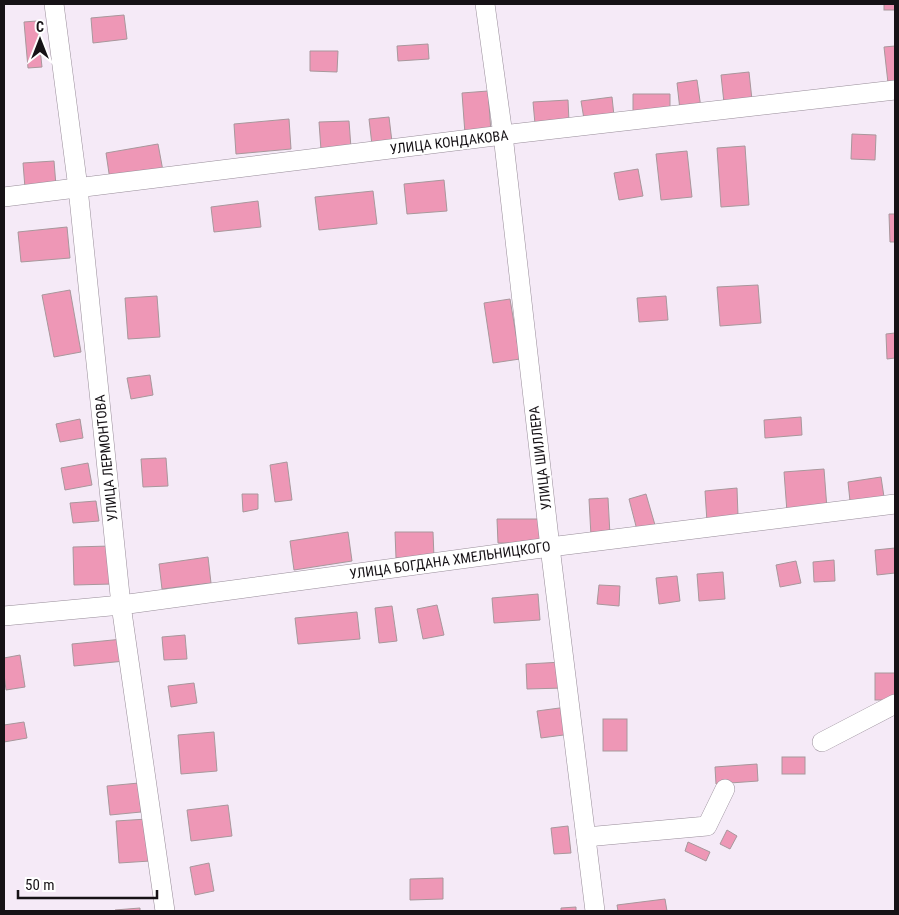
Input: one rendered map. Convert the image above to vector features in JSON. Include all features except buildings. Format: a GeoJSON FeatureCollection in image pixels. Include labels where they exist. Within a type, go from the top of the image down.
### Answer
{"type":"FeatureCollection","features":[{"type":"Feature","properties":{"kind":"street","name":"УЛИЦА ЛЕРМОНТОВА"},"geometry":{"type":"LineString","coordinates":[[54,4],[78,188],[121,605],[165,911]]}},
{"type":"Feature","properties":{"kind":"street","name":"УЛИЦА ШИЛЛЕРА"},"geometry":{"type":"LineString","coordinates":[[485,4],[503,135],[550,547],[595,911]]}},
{"type":"Feature","properties":{"kind":"street","name":"УЛИЦА КОНДАКОВА"},"geometry":{"type":"LineString","coordinates":[[4,196],[503,135],[895,90]]}},
{"type":"Feature","properties":{"kind":"street","name":"УЛИЦА БОГДАНА ХМЕЛЬНИЦКОГО"},"geometry":{"type":"LineString","coordinates":[[4,616],[121,605],[550,547],[895,504]]}},
{"type":"Feature","properties":{"kind":"street"},"geometry":{"type":"LineString","coordinates":[[822,742],[895,704]]}},
{"type":"Feature","properties":{"kind":"street"},"geometry":{"type":"LineString","coordinates":[[586,837],[707,826],[725,789]]}}]}
